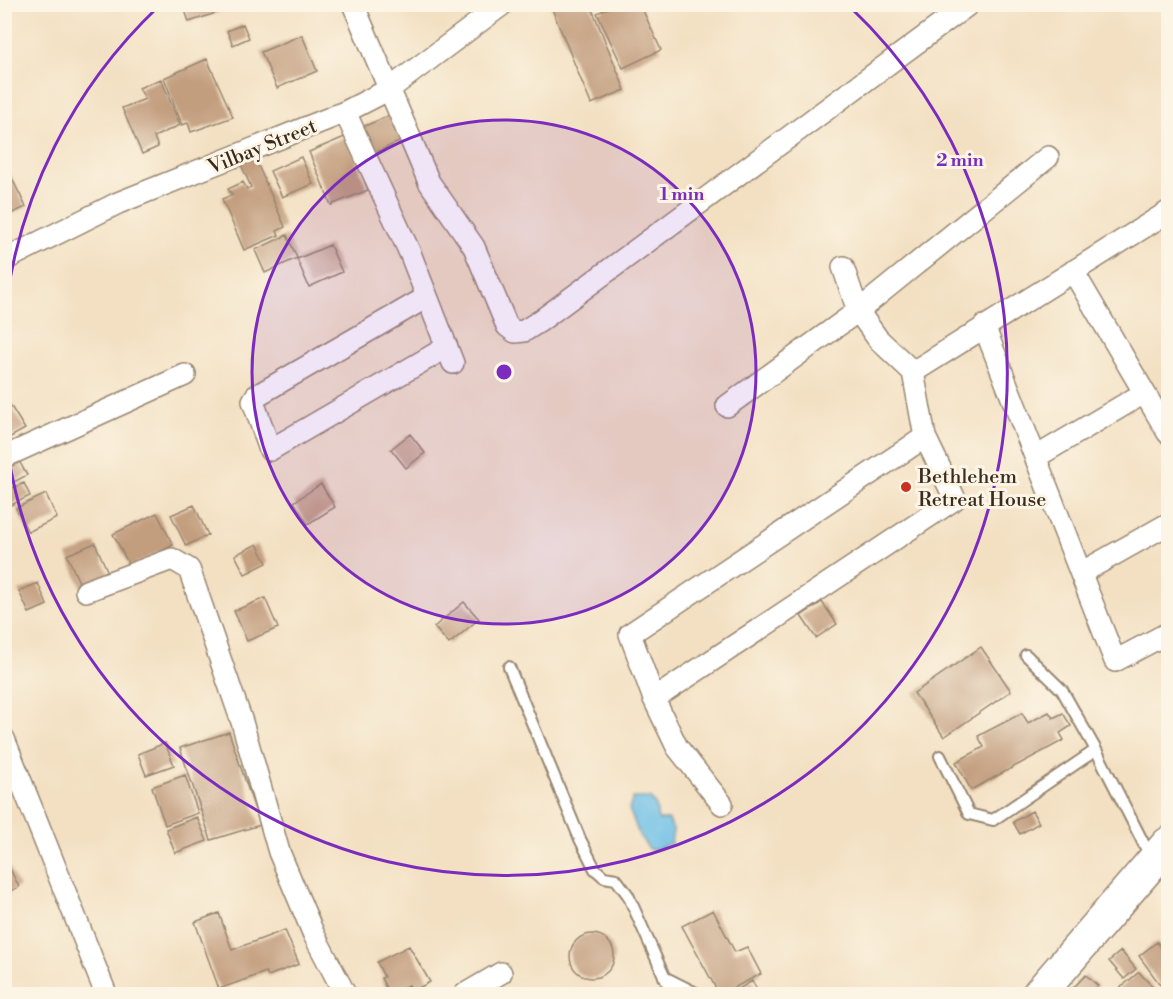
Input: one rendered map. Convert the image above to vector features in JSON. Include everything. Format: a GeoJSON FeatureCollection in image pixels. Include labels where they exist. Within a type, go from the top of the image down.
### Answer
{"type":"FeatureCollection","features":[{"type":"Feature","properties":{"kind":"main road"},"geometry":{"type":"LineString","coordinates":[[1039,994],[1163,853]]}},
{"type":"Feature","properties":{"kind":"street"},"geometry":{"type":"LineString","coordinates":[[353,4],[429,182],[474,247],[507,326],[515,332],[524,331],[549,314],[969,4]]}},
{"type":"Feature","properties":{"kind":"street","name":"Vilbay Street"},"geometry":{"type":"LineString","coordinates":[[4,260],[118,203],[345,112],[388,90],[503,4]]}},
{"type":"Feature","properties":{"kind":"street"},"geometry":{"type":"LineString","coordinates":[[345,112],[410,253],[428,297],[450,355],[270,450],[254,409],[253,401],[256,396],[428,297]]}},
{"type":"Feature","properties":{"kind":"street"},"geometry":{"type":"LineString","coordinates":[[727,406],[858,311],[1048,157]]}},
{"type":"Feature","properties":{"kind":"street"},"geometry":{"type":"LineString","coordinates":[[913,372],[1168,212]]}},
{"type":"Feature","properties":{"kind":"street"},"geometry":{"type":"LineString","coordinates":[[654,699],[955,498],[926,437],[913,372],[878,339],[858,311],[843,267]]}},
{"type":"Feature","properties":{"kind":"street"},"geometry":{"type":"LineString","coordinates":[[1073,270],[1168,433]]}},
{"type":"Feature","properties":{"kind":"street"},"geometry":{"type":"LineString","coordinates":[[984,326],[1115,661],[1168,633]]}},
{"type":"Feature","properties":{"kind":"street"},"geometry":{"type":"LineString","coordinates":[[4,457],[185,375]]}},
{"type":"Feature","properties":{"kind":"street"},"geometry":{"type":"LineString","coordinates":[[1036,457],[1144,393]]}},
{"type":"Feature","properties":{"kind":"street"},"geometry":{"type":"LineString","coordinates":[[722,804],[677,747],[654,699],[630,634],[926,437]]}},
{"type":"Feature","properties":{"kind":"street"},"geometry":{"type":"LineString","coordinates":[[1081,573],[1168,524]]}},
{"type":"Feature","properties":{"kind":"street"},"geometry":{"type":"LineString","coordinates":[[86,591],[172,560],[189,569],[242,722],[279,852],[314,935],[345,994]]}},
{"type":"Feature","properties":{"kind":"street"},"geometry":{"type":"LineString","coordinates":[[4,739],[106,994]]}},
{"type":"Feature","properties":{"kind":"street"},"geometry":{"type":"LineString","coordinates":[[465,994],[501,973]]}},
{"type":"Feature","properties":{"kind":"lane"},"geometry":{"type":"LineString","coordinates":[[1026,655],[1062,690],[1096,750],[1163,853]]}},
{"type":"Feature","properties":{"kind":"lane"},"geometry":{"type":"LineString","coordinates":[[509,667],[580,839],[595,868],[603,877],[616,879],[628,895],[672,994]]}},
{"type":"Feature","properties":{"kind":"lane"},"geometry":{"type":"LineString","coordinates":[[940,756],[969,814],[993,820],[1096,750]]}},
{"type":"Feature","properties":{"kind":"lane"},"geometry":{"type":"LineString","coordinates":[[664,977],[698,994]]}},
{"type":"Feature","properties":{"kind":"water"},"geometry":{"type":"Polygon","coordinates":[[[633,798],[650,798],[656,806],[658,820],[669,820],[673,830],[671,843],[650,850],[640,837],[629,809],[633,798]]]}},
{"type":"Feature","properties":{"kind":"building"},"geometry":{"type":"Polygon","coordinates":[[[183,4],[240,4],[240,5],[189,22],[183,4]]]}},
{"type":"Feature","properties":{"kind":"building"},"geometry":{"type":"Polygon","coordinates":[[[550,4],[590,4],[625,90],[591,104],[550,4]]]}},
{"type":"Feature","properties":{"kind":"building"},"geometry":{"type":"Polygon","coordinates":[[[616,4],[640,4],[661,50],[623,68],[597,13],[616,4]]]}},
{"type":"Feature","properties":{"kind":"building"},"geometry":{"type":"Polygon","coordinates":[[[243,24],[249,38],[233,45],[227,31],[243,24]]]}},
{"type":"Feature","properties":{"kind":"building"},"geometry":{"type":"Polygon","coordinates":[[[302,35],[317,71],[277,88],[261,52],[302,35]]]}},
{"type":"Feature","properties":{"kind":"building"},"geometry":{"type":"Polygon","coordinates":[[[207,59],[233,117],[191,132],[188,123],[182,125],[164,78],[207,59]]]}},
{"type":"Feature","properties":{"kind":"building"},"geometry":{"type":"Polygon","coordinates":[[[161,79],[180,125],[154,137],[158,147],[142,154],[122,108],[145,99],[139,88],[161,79]]]}},
{"type":"Feature","properties":{"kind":"building"},"geometry":{"type":"Polygon","coordinates":[[[393,114],[404,140],[371,154],[360,128],[393,114]]]}},
{"type":"Feature","properties":{"kind":"building"},"geometry":{"type":"Polygon","coordinates":[[[347,136],[368,190],[331,205],[309,152],[347,136]]]}},
{"type":"Feature","properties":{"kind":"building"},"geometry":{"type":"Polygon","coordinates":[[[254,156],[285,227],[277,231],[279,235],[244,250],[222,199],[232,195],[228,189],[243,182],[247,189],[251,187],[240,162],[254,156]]]}},
{"type":"Feature","properties":{"kind":"building"},"geometry":{"type":"Polygon","coordinates":[[[301,157],[313,184],[282,197],[270,171],[301,157]]]}},
{"type":"Feature","properties":{"kind":"building"},"geometry":{"type":"Polygon","coordinates":[[[4,162],[26,207],[4,217],[4,162]]]}},
{"type":"Feature","properties":{"kind":"building"},"geometry":{"type":"Polygon","coordinates":[[[287,235],[297,258],[265,273],[255,250],[287,235]]]}},
{"type":"Feature","properties":{"kind":"building"},"geometry":{"type":"Polygon","coordinates":[[[330,245],[342,272],[309,287],[297,259],[330,245]]]}},
{"type":"Feature","properties":{"kind":"building"},"geometry":{"type":"Polygon","coordinates":[[[7,400],[25,429],[7,439],[4,435],[4,402],[7,400]]]}},
{"type":"Feature","properties":{"kind":"building"},"geometry":{"type":"Polygon","coordinates":[[[410,434],[425,453],[406,468],[391,449],[410,434]]]}},
{"type":"Feature","properties":{"kind":"building"},"geometry":{"type":"Polygon","coordinates":[[[15,454],[27,475],[14,482],[4,465],[15,454]]]}},
{"type":"Feature","properties":{"kind":"building"},"geometry":{"type":"Polygon","coordinates":[[[24,483],[30,496],[11,505],[5,491],[24,483]]]}},
{"type":"Feature","properties":{"kind":"building"},"geometry":{"type":"Polygon","coordinates":[[[321,484],[335,507],[308,524],[294,502],[321,484]]]}},
{"type":"Feature","properties":{"kind":"building"},"geometry":{"type":"Polygon","coordinates":[[[46,494],[57,518],[28,532],[16,508],[46,494]]]}},
{"type":"Feature","properties":{"kind":"building"},"geometry":{"type":"Polygon","coordinates":[[[194,505],[208,535],[186,546],[171,515],[194,505]]]}},
{"type":"Feature","properties":{"kind":"building"},"geometry":{"type":"Polygon","coordinates":[[[157,513],[173,545],[130,567],[113,534],[157,513]]]}},
{"type":"Feature","properties":{"kind":"building"},"geometry":{"type":"Polygon","coordinates":[[[95,543],[110,577],[82,589],[67,555],[95,543]]]}},
{"type":"Feature","properties":{"kind":"building"},"geometry":{"type":"Polygon","coordinates":[[[257,544],[267,563],[245,574],[235,555],[257,544]]]}},
{"type":"Feature","properties":{"kind":"building"},"geometry":{"type":"Polygon","coordinates":[[[38,583],[47,605],[29,613],[19,591],[38,583]]]}},
{"type":"Feature","properties":{"kind":"building"},"geometry":{"type":"Polygon","coordinates":[[[265,598],[278,628],[247,641],[234,611],[265,598]]]}},
{"type":"Feature","properties":{"kind":"building"},"geometry":{"type":"Polygon","coordinates":[[[464,602],[479,619],[449,644],[434,627],[464,602]]]}},
{"type":"Feature","properties":{"kind":"building"},"geometry":{"type":"Polygon","coordinates":[[[822,602],[837,624],[816,638],[801,616],[822,602]]]}},
{"type":"Feature","properties":{"kind":"building"},"geometry":{"type":"Polygon","coordinates":[[[981,647],[1011,691],[944,737],[914,693],[981,647]]]}},
{"type":"Feature","properties":{"kind":"building"},"geometry":{"type":"Polygon","coordinates":[[[1049,712],[1053,718],[1063,713],[1071,726],[1060,733],[1064,740],[971,790],[956,762],[984,747],[978,736],[1022,713],[1028,723],[1049,712]]]}},
{"type":"Feature","properties":{"kind":"building"},"geometry":{"type":"Polygon","coordinates":[[[229,732],[260,825],[211,840],[180,748],[229,732]]]}},
{"type":"Feature","properties":{"kind":"building"},"geometry":{"type":"Polygon","coordinates":[[[165,743],[174,765],[146,775],[138,754],[165,743]]]}},
{"type":"Feature","properties":{"kind":"building"},"geometry":{"type":"Polygon","coordinates":[[[185,775],[198,813],[165,825],[152,787],[185,775]]]}},
{"type":"Feature","properties":{"kind":"building"},"geometry":{"type":"Polygon","coordinates":[[[1032,811],[1039,823],[1020,834],[1013,822],[1032,811]]]}},
{"type":"Feature","properties":{"kind":"building"},"geometry":{"type":"Polygon","coordinates":[[[197,817],[207,841],[175,853],[166,829],[197,817]]]}},
{"type":"Feature","properties":{"kind":"building"},"geometry":{"type":"Polygon","coordinates":[[[8,865],[19,887],[4,894],[4,867],[8,865]]]}},
{"type":"Feature","properties":{"kind":"building"},"geometry":{"type":"Polygon","coordinates":[[[713,910],[735,952],[747,947],[761,974],[722,994],[719,994],[682,926],[713,910]]]}},
{"type":"Feature","properties":{"kind":"building"},"geometry":{"type":"Polygon","coordinates":[[[219,913],[232,950],[285,930],[299,964],[268,976],[266,972],[219,989],[195,922],[219,913]]]}},
{"type":"Feature","properties":{"kind":"building"},"geometry":{"type":"Polygon","coordinates":[[[592,934],[607,941],[614,956],[607,971],[592,978],[577,971],[570,956],[577,941],[592,934]]]}},
{"type":"Feature","properties":{"kind":"building"},"geometry":{"type":"Polygon","coordinates":[[[1157,942],[1168,958],[1168,981],[1161,986],[1139,956],[1157,942]]]}},
{"type":"Feature","properties":{"kind":"building"},"geometry":{"type":"Polygon","coordinates":[[[409,946],[430,982],[413,991],[409,985],[389,994],[381,978],[384,977],[377,962],[409,946]]]}},
{"type":"Feature","properties":{"kind":"building"},"geometry":{"type":"Polygon","coordinates":[[[1121,951],[1136,969],[1124,979],[1109,961],[1121,951]]]}},
{"type":"Feature","properties":{"kind":"building"},"geometry":{"type":"Polygon","coordinates":[[[1139,972],[1159,994],[1113,994],[1139,972]]]}},
{"type":"Feature","properties":{"kind":"building"},"geometry":{"type":"Polygon","coordinates":[[[1086,975],[1098,986],[1090,994],[1078,994],[1072,989],[1086,975]]]}},
{"type":"Feature","properties":{"kind":"building"},"geometry":{"type":"Polygon","coordinates":[[[752,981],[760,994],[732,993],[752,981]]]}},
{"type":"Feature","properties":{"kind":"place","name":"Bethlehem Retreat House"},"geometry":{"type":"Point","coordinates":[906,487]}}]}
